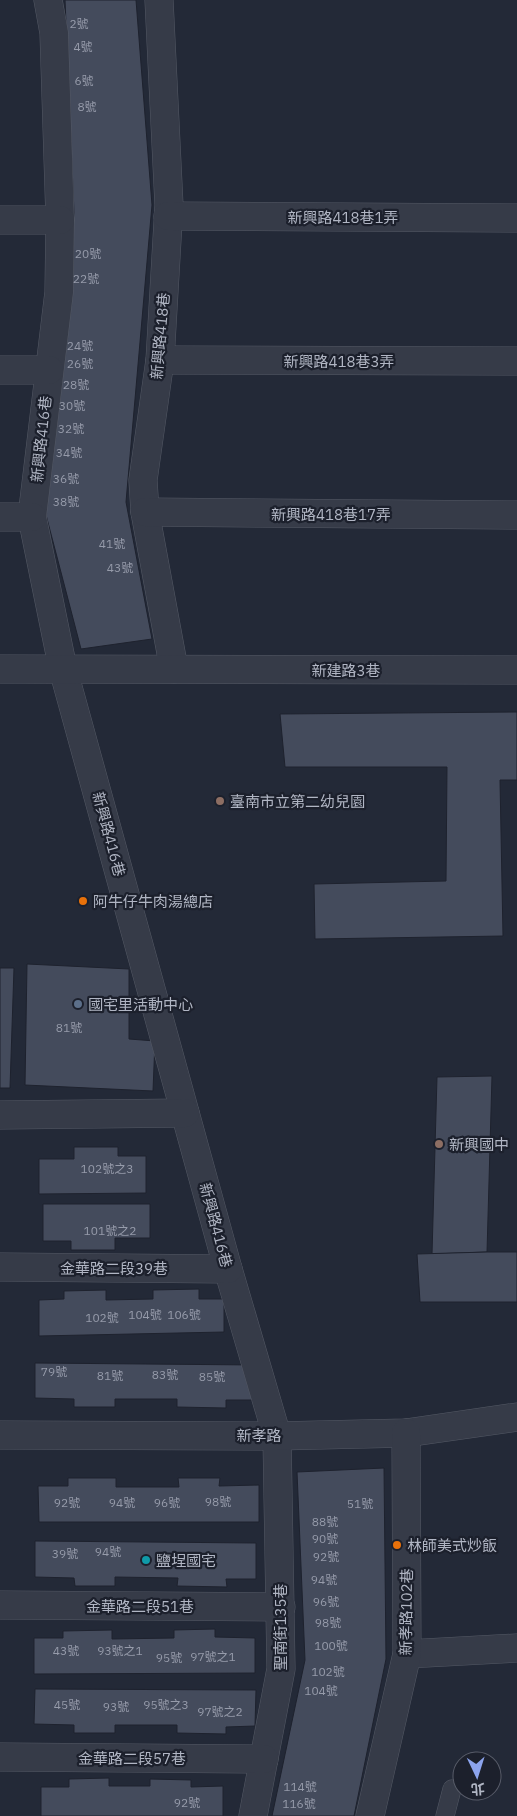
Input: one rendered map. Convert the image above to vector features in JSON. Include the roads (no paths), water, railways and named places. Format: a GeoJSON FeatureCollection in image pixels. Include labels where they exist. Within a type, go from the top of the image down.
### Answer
{"type":"FeatureCollection","features":[{"type":"Feature","properties":{"kind":"street","name":"新興路416巷"},"geometry":{"type":"LineString","coordinates":[[48,0],[54,32],[60,220],[59,292],[48,370],[32,517],[63,669],[228,1269],[277,1436]]}},
{"type":"Feature","properties":{"kind":"street","name":"新興路418巷"},"geometry":{"type":"LineString","coordinates":[[159,0],[168,216],[160,360],[143,480],[145,512],[174,669]]}},
{"type":"Feature","properties":{"kind":"street","name":"新興路418巷1弄"},"geometry":{"type":"LineString","coordinates":[[168,216],[517,218]]}},
{"type":"Feature","properties":{"kind":"street"},"geometry":{"type":"LineString","coordinates":[[0,220],[60,220]]}},
{"type":"Feature","properties":{"kind":"street","name":"新興路418巷3弄"},"geometry":{"type":"LineString","coordinates":[[160,360],[517,362]]}},
{"type":"Feature","properties":{"kind":"street"},"geometry":{"type":"LineString","coordinates":[[0,370],[48,370]]}},
{"type":"Feature","properties":{"kind":"street","name":"新興路418巷17弄"},"geometry":{"type":"LineString","coordinates":[[145,512],[517,515]]}},
{"type":"Feature","properties":{"kind":"street"},"geometry":{"type":"LineString","coordinates":[[0,517],[32,517]]}},
{"type":"Feature","properties":{"kind":"street","name":"新建路3巷"},"geometry":{"type":"LineString","coordinates":[[0,669],[517,670]]}},
{"type":"Feature","properties":{"kind":"street"},"geometry":{"type":"LineString","coordinates":[[0,1115],[186,1113]]}},
{"type":"Feature","properties":{"kind":"street","name":"金華路二段39巷"},"geometry":{"type":"LineString","coordinates":[[0,1267],[228,1269]]}},
{"type":"Feature","properties":{"kind":"street","name":"新孝路"},"geometry":{"type":"LineString","coordinates":[[0,1435],[277,1436],[406,1433],[517,1417]]}},
{"type":"Feature","properties":{"kind":"street","name":"新孝路102巷"},"geometry":{"type":"LineString","coordinates":[[370,1816],[407,1654],[406,1433]]}},
{"type":"Feature","properties":{"kind":"street","name":"聖南街135巷"},"geometry":{"type":"LineString","coordinates":[[253,1816],[281,1670],[277,1436]]}},
{"type":"Feature","properties":{"kind":"street","name":"金華路二段51巷"},"geometry":{"type":"LineString","coordinates":[[0,1606],[281,1607]]}},
{"type":"Feature","properties":{"kind":"street"},"geometry":{"type":"LineString","coordinates":[[407,1654],[517,1648]]}},
{"type":"Feature","properties":{"kind":"street","name":"金華路二段57巷"},"geometry":{"type":"LineString","coordinates":[[0,1757],[264,1759]]}},
{"type":"Feature","properties":{"kind":"lane"},"geometry":{"type":"LineString","coordinates":[[445,1816],[452,1790]]}},
{"type":"Feature","properties":{"kind":"place","name":"臺南市立第二幼兒園"},"geometry":{"type":"Point","coordinates":[220,801]}},
{"type":"Feature","properties":{"kind":"place","name":"阿牛仔牛肉湯總店"},"geometry":{"type":"Point","coordinates":[83,901]}},
{"type":"Feature","properties":{"kind":"place","name":"國宅里活動中心"},"geometry":{"type":"Point","coordinates":[78,1004]}},
{"type":"Feature","properties":{"kind":"place","name":"新興國中"},"geometry":{"type":"Point","coordinates":[439,1144]}},
{"type":"Feature","properties":{"kind":"place","name":"林師美式炒飯"},"geometry":{"type":"Point","coordinates":[397,1545]}},
{"type":"Feature","properties":{"kind":"place","name":"鹽埕國宅"},"geometry":{"type":"Point","coordinates":[146,1560]}}]}
